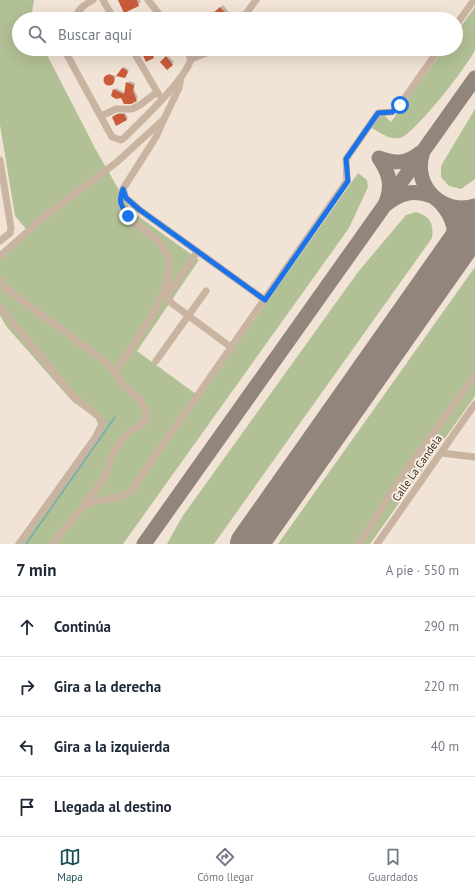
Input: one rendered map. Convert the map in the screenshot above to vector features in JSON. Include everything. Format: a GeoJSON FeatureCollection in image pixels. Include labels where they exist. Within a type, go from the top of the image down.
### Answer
{"type":"FeatureCollection","features":[{"type":"Feature","properties":{"kind":"street"},"geometry":{"type":"LineString","coordinates":[[78,12],[82,6],[93,0]]}},
{"type":"Feature","properties":{"kind":"street"},"geometry":{"type":"LineString","coordinates":[[103,0],[110,12]]}},
{"type":"Feature","properties":{"kind":"street"},"geometry":{"type":"LineString","coordinates":[[247,12],[256,0]]}},
{"type":"Feature","properties":{"kind":"street"},"geometry":{"type":"LineString","coordinates":[[463,15],[474,0]]}},
{"type":"Feature","properties":{"kind":"street"},"geometry":{"type":"LineString","coordinates":[[149,2],[157,12]]}},
{"type":"Feature","properties":{"kind":"street"},"geometry":{"type":"LineString","coordinates":[[68,56],[112,137],[121,140],[125,138],[181,77],[189,66],[191,59],[190,56]]}},
{"type":"Feature","properties":{"kind":"street"},"geometry":{"type":"LineString","coordinates":[[136,56],[161,99]]}},
{"type":"Feature","properties":{"kind":"street"},"geometry":{"type":"LineString","coordinates":[[191,59],[199,56]]}},
{"type":"Feature","properties":{"kind":"street"},"geometry":{"type":"LineString","coordinates":[[83,507],[97,501],[119,497],[130,492],[348,181],[346,159],[378,113],[392,112],[397,109],[434,56]]}},
{"type":"Feature","properties":{"kind":"street"},"geometry":{"type":"LineString","coordinates":[[115,372],[149,323],[169,275],[170,262],[161,244],[128,216],[121,206],[120,198],[123,189],[156,137],[179,88],[181,77]]}},
{"type":"Feature","properties":{"kind":"street"},"geometry":{"type":"LineString","coordinates":[[101,116],[116,109],[132,109],[157,92]]}},
{"type":"Feature","properties":{"kind":"street"},"geometry":{"type":"LineString","coordinates":[[1,257],[44,217],[117,162],[164,119]]}},
{"type":"Feature","properties":{"kind":"street"},"geometry":{"type":"LineString","coordinates":[[0,160],[11,228],[10,233],[0,241]]}},
{"type":"Feature","properties":{"kind":"street"},"geometry":{"type":"LineString","coordinates":[[123,189],[123,194],[130,202],[265,300]]}},
{"type":"Feature","properties":{"kind":"street"},"geometry":{"type":"LineString","coordinates":[[197,252],[169,293],[170,302],[232,348]]}},
{"type":"Feature","properties":{"kind":"street"},"geometry":{"type":"LineString","coordinates":[[0,280],[2,285],[88,348],[115,372],[122,383],[140,400],[146,409],[147,418],[144,423],[130,431],[120,442],[112,455],[104,479],[52,544]]}},
{"type":"Feature","properties":{"kind":"street"},"geometry":{"type":"LineString","coordinates":[[156,361],[206,291]]}},
{"type":"Feature","properties":{"kind":"street"},"geometry":{"type":"LineString","coordinates":[[0,307],[73,396],[99,417],[102,424],[95,438],[19,544]]}},
{"type":"Feature","properties":{"kind":"street"},"geometry":{"type":"LineString","coordinates":[[359,544],[405,472],[475,375]]}},
{"type":"Feature","properties":{"kind":"street","name":"Calle La Candela"},"geometry":{"type":"LineString","coordinates":[[377,544],[475,404]]}},
{"type":"Feature","properties":{"kind":"street"},"geometry":{"type":"LineString","coordinates":[[441,452],[475,456]]}},
{"type":"Feature","properties":{"kind":"green space"},"geometry":{"type":"Polygon","coordinates":[[[0,0],[34,0],[32,12],[12,12],[12,56],[48,56],[96,150],[131,211],[199,260],[137,351],[200,397],[358,173],[367,180],[368,187],[349,228],[123,544],[15,544],[99,427],[96,418],[73,402],[6,326],[0,315],[0,254],[26,229],[15,216],[0,125],[0,0]]]}},
{"type":"Feature","properties":{"kind":"green space"},"geometry":{"type":"Polygon","coordinates":[[[475,7],[475,50],[463,69],[428,113],[407,134],[400,138],[389,137],[372,128],[373,123],[380,115],[384,115],[391,122],[439,56],[463,56],[463,23],[475,7]]]}},
{"type":"Feature","properties":{"kind":"green space"},"geometry":{"type":"Polygon","coordinates":[[[475,109],[475,179],[461,189],[449,186],[441,177],[441,166],[475,109]]]}},
{"type":"Feature","properties":{"kind":"green space"},"geometry":{"type":"Polygon","coordinates":[[[416,212],[425,216],[430,221],[432,225],[432,238],[214,544],[167,544],[182,517],[358,272],[406,215],[416,212]]]}},
{"type":"Feature","properties":{"kind":"green space"},"geometry":{"type":"Polygon","coordinates":[[[475,267],[475,396],[370,544],[278,544],[475,267]]]}},
{"type":"Feature","properties":{"kind":"building"},"geometry":{"type":"Polygon","coordinates":[[[118,0],[137,0],[139,6],[124,12],[118,0]]]}},
{"type":"Feature","properties":{"kind":"building"},"geometry":{"type":"Polygon","coordinates":[[[220,7],[225,12],[214,12],[220,7]]]}},
{"type":"Feature","properties":{"kind":"building"},"geometry":{"type":"Polygon","coordinates":[[[143,56],[153,56],[154,58],[146,62],[143,56]]]}},
{"type":"Feature","properties":{"kind":"building"},"geometry":{"type":"Polygon","coordinates":[[[166,56],[173,65],[167,70],[160,62],[166,56]]]}},
{"type":"Feature","properties":{"kind":"building"},"geometry":{"type":"Polygon","coordinates":[[[122,68],[128,72],[125,78],[116,76],[122,68]]]}},
{"type":"Feature","properties":{"kind":"building"},"geometry":{"type":"Polygon","coordinates":[[[109,74],[113,76],[115,80],[113,84],[109,86],[105,84],[103,80],[105,76],[109,74]]]}},
{"type":"Feature","properties":{"kind":"building"},"geometry":{"type":"Polygon","coordinates":[[[126,82],[134,85],[133,91],[137,101],[131,104],[124,104],[121,98],[116,99],[111,96],[113,89],[124,94],[126,82]]]}},
{"type":"Feature","properties":{"kind":"building"},"geometry":{"type":"Polygon","coordinates":[[[117,114],[124,114],[127,120],[116,126],[112,117],[117,114]]]}},
{"type":"Feature","properties":{"kind":"waterway"},"geometry":{"type":"LineString","coordinates":[[26,544],[115,417]]}},
{"type":"Feature","properties":{"kind":"taxiway"},"geometry":{"type":"LineString","coordinates":[[144,544],[475,78]]}},
{"type":"Feature","properties":{"kind":"taxiway"},"geometry":{"type":"LineString","coordinates":[[420,153],[415,157],[400,162],[379,158],[388,175],[390,186],[385,205],[407,193],[419,193],[432,196]]}},
{"type":"Feature","properties":{"kind":"taxiway"},"geometry":{"type":"LineString","coordinates":[[422,155],[420,167],[422,178],[426,188],[433,196],[442,203],[452,207],[463,208],[475,206]]}},
{"type":"Feature","properties":{"kind":"taxiway"},"geometry":{"type":"LineString","coordinates":[[440,202],[452,220],[455,238],[454,253]]}},
{"type":"Feature","properties":{"kind":"runway"},"geometry":{"type":"LineString","coordinates":[[249,544],[475,223]]}},
{"type":"Feature","properties":{"kind":"route"},"geometry":{"type":"LineString","coordinates":[[128,216],[121,206],[120,198],[123,189],[123,194],[126,198],[140,210],[265,300],[348,181],[346,159],[379,112],[392,112],[400,105]]}}]}
